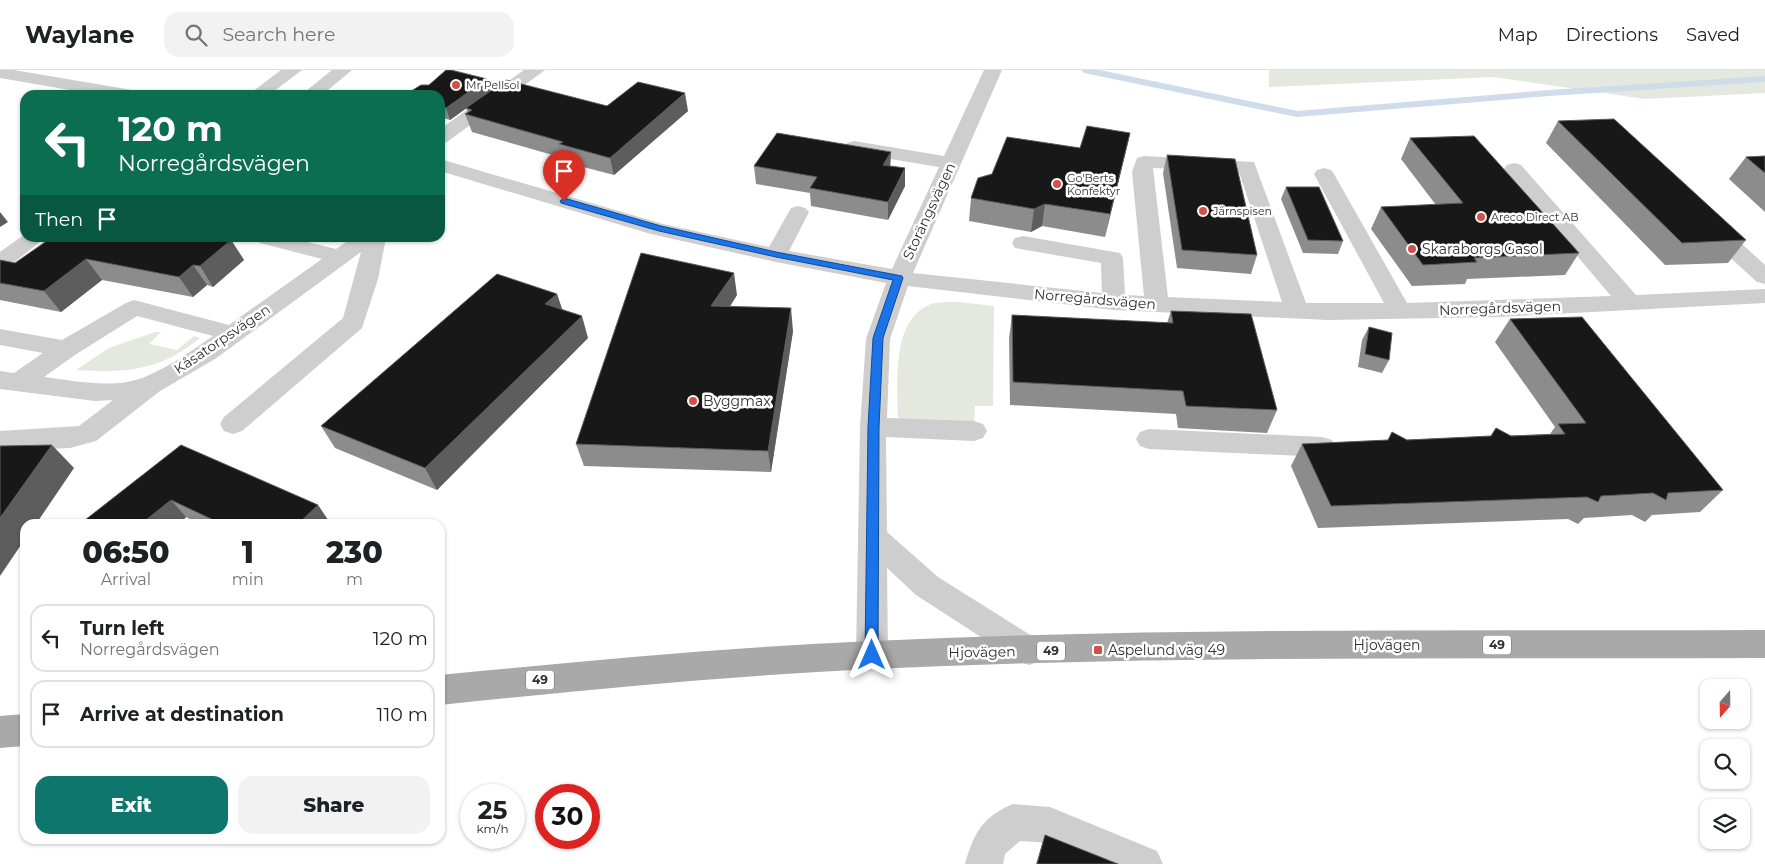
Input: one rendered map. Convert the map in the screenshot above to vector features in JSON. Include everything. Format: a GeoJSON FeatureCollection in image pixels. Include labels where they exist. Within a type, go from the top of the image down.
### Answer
{"type":"FeatureCollection","features":[{"type":"Feature","properties":{"kind":"main road","name":"Hjovägen"},"geometry":{"type":"LineString","coordinates":[[445,689],[615,672],[872,655],[1230,645],[1765,644]]}},
{"type":"Feature","properties":{"kind":"main road"},"geometry":{"type":"LineString","coordinates":[[0,732],[20,730]]}},
{"type":"Feature","properties":{"kind":"street"},"geometry":{"type":"LineString","coordinates":[[263,90],[293,70]]}},
{"type":"Feature","properties":{"kind":"street"},"geometry":{"type":"LineString","coordinates":[[302,90],[327,70]]}},
{"type":"Feature","properties":{"kind":"street"},"geometry":{"type":"LineString","coordinates":[[317,90],[343,70]]}},
{"type":"Feature","properties":{"kind":"street"},"geometry":{"type":"LineString","coordinates":[[445,134],[536,70]]}},
{"type":"Feature","properties":{"kind":"street","name":"Storängsvägen"},"geometry":{"type":"LineString","coordinates":[[872,655],[873,427],[878,338],[898,278],[994,70]]}},
{"type":"Feature","properties":{"kind":"street"},"geometry":{"type":"LineString","coordinates":[[0,73],[102,90]]}},
{"type":"Feature","properties":{"kind":"street"},"geometry":{"type":"LineString","coordinates":[[834,144],[951,164]]}},
{"type":"Feature","properties":{"kind":"street"},"geometry":{"type":"LineString","coordinates":[[1157,304],[1142,172],[1144,162],[1247,166],[1297,311]]}},
{"type":"Feature","properties":{"kind":"street","name":"Norregårdsvägen"},"geometry":{"type":"LineString","coordinates":[[450,168],[659,229],[776,255],[898,278],[1114,302],[1297,311],[1400,312],[1765,296]]}},
{"type":"Feature","properties":{"kind":"street"},"geometry":{"type":"LineString","coordinates":[[1514,169],[1629,302]]}},
{"type":"Feature","properties":{"kind":"street"},"geometry":{"type":"LineString","coordinates":[[1324,174],[1400,312]]}},
{"type":"Feature","properties":{"kind":"street"},"geometry":{"type":"LineString","coordinates":[[1691,210],[1765,277]]}},
{"type":"Feature","properties":{"kind":"street"},"geometry":{"type":"LineString","coordinates":[[776,255],[798,212]]}},
{"type":"Feature","properties":{"kind":"street"},"geometry":{"type":"LineString","coordinates":[[0,262],[28,242]]}},
{"type":"Feature","properties":{"kind":"street"},"geometry":{"type":"LineString","coordinates":[[283,242],[339,257]]}},
{"type":"Feature","properties":{"kind":"street","name":"Kåsatorpsvägen"},"geometry":{"type":"LineString","coordinates":[[10,381],[95,392],[121,391],[153,384],[206,353],[360,242]]}},
{"type":"Feature","properties":{"kind":"street"},"geometry":{"type":"LineString","coordinates":[[233,424],[354,322],[367,280],[374,242]]}},
{"type":"Feature","properties":{"kind":"street"},"geometry":{"type":"LineString","coordinates":[[1023,244],[1112,258],[1114,302]]}},
{"type":"Feature","properties":{"kind":"street"},"geometry":{"type":"LineString","coordinates":[[10,381],[134,308],[218,329],[230,334]]}},
{"type":"Feature","properties":{"kind":"street"},"geometry":{"type":"LineString","coordinates":[[0,337],[66,349]]}},
{"type":"Feature","properties":{"kind":"street"},"geometry":{"type":"LineString","coordinates":[[0,441],[43,441],[87,434],[153,384]]}},
{"type":"Feature","properties":{"kind":"street"},"geometry":{"type":"LineString","coordinates":[[873,427],[974,431]]}},
{"type":"Feature","properties":{"kind":"street"},"geometry":{"type":"LineString","coordinates":[[1149,440],[1322,447]]}},
{"type":"Feature","properties":{"kind":"street"},"geometry":{"type":"LineString","coordinates":[[872,536],[927,586],[1029,651]]}},
{"type":"Feature","properties":{"kind":"street"},"geometry":{"type":"LineString","coordinates":[[984,864],[990,843],[1013,822],[1050,825],[1144,864]]}},
{"type":"Feature","properties":{"kind":"shaded area"},"geometry":{"type":"Polygon","coordinates":[[[1269,70],[1765,70],[1765,93],[1645,99],[1493,77],[1269,87],[1269,70]]]}},
{"type":"Feature","properties":{"kind":"shaded area"},"geometry":{"type":"Polygon","coordinates":[[[958,302],[994,306],[993,406],[975,406],[974,424],[898,420],[899,355],[909,324],[918,312],[931,304],[958,302]]]}},
{"type":"Feature","properties":{"kind":"shaded area"},"geometry":{"type":"Polygon","coordinates":[[[155,332],[161,332],[149,344],[177,350],[194,336],[200,338],[171,357],[142,368],[111,371],[76,370],[109,348],[155,332]]]}},
{"type":"Feature","properties":{"kind":"building"},"geometry":{"type":"Polygon","coordinates":[[[446,70],[487,79],[446,108],[445,90],[413,90],[421,85],[429,85],[446,70]]]}},
{"type":"Feature","properties":{"kind":"building"},"geometry":{"type":"Polygon","coordinates":[[[506,80],[607,106],[638,82],[685,93],[610,158],[559,144],[563,142],[465,114],[472,110],[466,108],[506,80]]]}},
{"type":"Feature","properties":{"kind":"building"},"geometry":{"type":"Polygon","coordinates":[[[1614,119],[1746,240],[1682,243],[1558,121],[1614,119]]]}},
{"type":"Feature","properties":{"kind":"building","name":"Go'Berts Konfektyr"},"geometry":{"type":"Polygon","coordinates":[[[1087,126],[1130,133],[1110,214],[1045,204],[1034,209],[971,198],[978,178],[992,174],[1007,137],[1080,148],[1087,126]]]}},
{"type":"Feature","properties":{"kind":"building"},"geometry":{"type":"Polygon","coordinates":[[[777,133],[891,152],[883,165],[905,168],[888,202],[810,188],[817,177],[754,166],[777,133]]]}},
{"type":"Feature","properties":{"kind":"building"},"geometry":{"type":"Polygon","coordinates":[[[1474,136],[1579,253],[1474,258],[1477,262],[1423,265],[1381,207],[1463,203],[1410,138],[1474,136]]]}},
{"type":"Feature","properties":{"kind":"building","name":"Järnspisen"},"geometry":{"type":"Polygon","coordinates":[[[1167,155],[1235,159],[1257,255],[1182,250],[1167,155]]]}},
{"type":"Feature","properties":{"kind":"building"},"geometry":{"type":"Polygon","coordinates":[[[1765,156],[1765,173],[1746,157],[1765,156]]]}},
{"type":"Feature","properties":{"kind":"building"},"geometry":{"type":"Polygon","coordinates":[[[1286,187],[1319,187],[1343,241],[1308,240],[1286,187]]]}},
{"type":"Feature","properties":{"kind":"building"},"geometry":{"type":"Polygon","coordinates":[[[45,242],[229,242],[200,266],[193,265],[179,277],[86,259],[44,291],[0,283],[0,260],[15,263],[45,242]]]}},
{"type":"Feature","properties":{"kind":"building","name":"Byggmax"},"geometry":{"type":"Polygon","coordinates":[[[641,253],[734,273],[711,306],[791,308],[768,451],[576,444],[641,253]]]}},
{"type":"Feature","properties":{"kind":"building"},"geometry":{"type":"Polygon","coordinates":[[[497,274],[557,294],[545,304],[582,316],[425,468],[321,426],[497,274]]]}},
{"type":"Feature","properties":{"kind":"building"},"geometry":{"type":"Polygon","coordinates":[[[1171,311],[1251,314],[1277,410],[1186,406],[1183,391],[1013,382],[1012,315],[1173,323],[1171,311]]]}},
{"type":"Feature","properties":{"kind":"building"},"geometry":{"type":"Polygon","coordinates":[[[1582,317],[1723,490],[1668,493],[1666,500],[1653,493],[1601,496],[1598,502],[1587,497],[1331,506],[1302,444],[1388,440],[1392,432],[1407,440],[1491,436],[1496,428],[1511,436],[1565,434],[1558,424],[1586,423],[1510,319],[1582,317]]]}},
{"type":"Feature","properties":{"kind":"building"},"geometry":{"type":"Polygon","coordinates":[[[1369,327],[1392,333],[1389,360],[1365,354],[1369,327]]]}},
{"type":"Feature","properties":{"kind":"building"},"geometry":{"type":"Polygon","coordinates":[[[52,445],[0,518],[0,446],[52,445]]]}},
{"type":"Feature","properties":{"kind":"building"},"geometry":{"type":"Polygon","coordinates":[[[181,445],[318,505],[303,519],[211,519],[171,500],[147,519],[86,519],[181,445]]]}},
{"type":"Feature","properties":{"kind":"building"},"geometry":{"type":"Polygon","coordinates":[[[1045,835],[1118,864],[1037,864],[1045,835]]]}},
{"type":"Feature","properties":{"kind":"waterway"},"geometry":{"type":"LineString","coordinates":[[1085,70],[1297,114],[1549,93],[1765,79]]}},
{"type":"Feature","properties":{"kind":"place","name":"Mr Pellsol"},"geometry":{"type":"Point","coordinates":[456,85]}},
{"type":"Feature","properties":{"kind":"place","name":"Go'Berts Konfektyr"},"geometry":{"type":"Point","coordinates":[1057,184]}},
{"type":"Feature","properties":{"kind":"place","name":"Järnspisen"},"geometry":{"type":"Point","coordinates":[1203,211]}},
{"type":"Feature","properties":{"kind":"place","name":"Areco Direct AB"},"geometry":{"type":"Point","coordinates":[1481,217]}},
{"type":"Feature","properties":{"kind":"place","name":"Skaraborgs Gasol"},"geometry":{"type":"Point","coordinates":[1412,249]}},
{"type":"Feature","properties":{"kind":"place","name":"Byggmax"},"geometry":{"type":"Point","coordinates":[693,401]}},
{"type":"Feature","properties":{"kind":"place","name":"Aspelund väg 49"},"geometry":{"type":"Point","coordinates":[1098,650]}},
{"type":"Feature","properties":{"kind":"route"},"geometry":{"type":"LineString","coordinates":[[564,201],[659,229],[776,255],[898,278],[878,338],[873,427],[872,655]]}}]}
